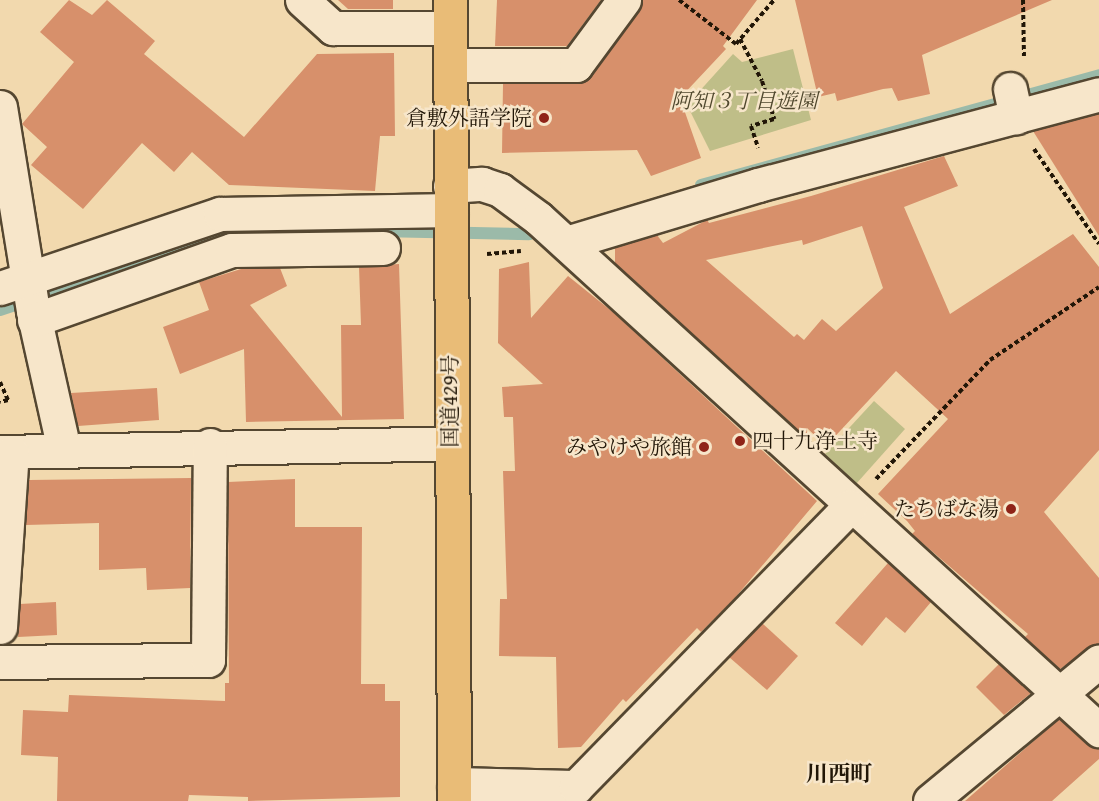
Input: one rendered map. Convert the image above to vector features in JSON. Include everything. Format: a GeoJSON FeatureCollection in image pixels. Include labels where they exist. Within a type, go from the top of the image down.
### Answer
{"type":"FeatureCollection","features":[{"type":"Feature","properties":{"kind":"highway","name":"国道429号"},"geometry":{"type":"LineString","coordinates":[[450,14],[449,443],[454,792]]}},
{"type":"Feature","properties":{"kind":"street"},"geometry":{"type":"LineString","coordinates":[[302,0],[333,28],[450,14]]}},
{"type":"Feature","properties":{"kind":"street"},"geometry":{"type":"LineString","coordinates":[[450,65],[576,65],[624,0]]}},
{"type":"Feature","properties":{"kind":"street"},"geometry":{"type":"LineString","coordinates":[[555,233],[758,185],[1015,95],[1099,94]]}},
{"type":"Feature","properties":{"kind":"street"},"geometry":{"type":"LineString","coordinates":[[0,107],[25,298],[64,450]]}},
{"type":"Feature","properties":{"kind":"street"},"geometry":{"type":"LineString","coordinates":[[25,298],[220,214],[451,215],[482,184],[500,190],[555,233],[850,506],[1099,730]]}},
{"type":"Feature","properties":{"kind":"street"},"geometry":{"type":"LineString","coordinates":[[25,298],[232,250],[383,248]]}},
{"type":"Feature","properties":{"kind":"street"},"geometry":{"type":"LineString","coordinates":[[0,627],[6,452],[210,445],[449,443]]}},
{"type":"Feature","properties":{"kind":"street"},"geometry":{"type":"LineString","coordinates":[[0,662],[208,660],[210,445]]}},
{"type":"Feature","properties":{"kind":"street"},"geometry":{"type":"LineString","coordinates":[[454,792],[581,794],[850,506]]}},
{"type":"Feature","properties":{"kind":"street"},"geometry":{"type":"LineString","coordinates":[[930,801],[1099,662]]}},
{"type":"Feature","properties":{"kind":"path"},"geometry":{"type":"LineString","coordinates":[[679,0],[736,44],[774,0]]}},
{"type":"Feature","properties":{"kind":"path"},"geometry":{"type":"LineString","coordinates":[[1023,0],[1015,95],[1099,244]]}},
{"type":"Feature","properties":{"kind":"path"},"geometry":{"type":"LineString","coordinates":[[740,39],[762,81],[774,119],[752,126],[759,151]]}},
{"type":"Feature","properties":{"kind":"path"},"geometry":{"type":"LineString","coordinates":[[850,506],[990,360],[1099,287]]}},
{"type":"Feature","properties":{"kind":"path"},"geometry":{"type":"LineString","coordinates":[[0,382],[8,400],[0,402]]}},
{"type":"Feature","properties":{"kind":"green space","name":"阿知３丁目遊園"},"geometry":{"type":"Polygon","coordinates":[[[793,49],[811,120],[710,151],[687,105],[733,54],[742,62],[793,49]]]}},
{"type":"Feature","properties":{"kind":"green space"},"geometry":{"type":"Polygon","coordinates":[[[874,401],[905,429],[856,484],[825,454],[874,401]]]}},
{"type":"Feature","properties":{"kind":"building"},"geometry":{"type":"Polygon","coordinates":[[[69,0],[92,15],[107,0],[155,41],[144,54],[244,137],[317,54],[394,53],[395,136],[380,136],[375,191],[229,185],[192,152],[174,172],[142,143],[83,209],[31,165],[47,147],[22,124],[74,62],[40,32],[69,0]]]}},
{"type":"Feature","properties":{"kind":"building"},"geometry":{"type":"Polygon","coordinates":[[[338,0],[393,0],[393,9],[348,9],[338,0]]]}},
{"type":"Feature","properties":{"kind":"building"},"geometry":{"type":"Polygon","coordinates":[[[497,0],[601,0],[567,46],[495,46],[497,0]]]}},
{"type":"Feature","properties":{"kind":"building"},"geometry":{"type":"Polygon","coordinates":[[[642,0],[757,0],[723,46],[726,49],[680,98],[701,158],[651,176],[637,150],[502,153],[503,84],[585,81],[639,11],[642,0]]]}},
{"type":"Feature","properties":{"kind":"building"},"geometry":{"type":"Polygon","coordinates":[[[795,0],[1052,0],[922,55],[930,94],[898,101],[892,88],[837,101],[835,93],[818,97],[795,0]]]}},
{"type":"Feature","properties":{"kind":"building"},"geometry":{"type":"Polygon","coordinates":[[[1099,113],[1099,236],[1033,131],[1099,113]]]}},
{"type":"Feature","properties":{"kind":"building"},"geometry":{"type":"Polygon","coordinates":[[[944,156],[958,186],[904,207],[950,314],[1073,234],[1099,267],[1099,450],[1044,512],[1099,578],[1099,643],[1060,669],[1025,637],[1028,634],[912,534],[915,531],[907,521],[878,494],[948,419],[896,371],[826,446],[807,428],[807,438],[615,263],[615,248],[657,235],[663,243],[707,220],[709,223],[811,196],[944,156]],[[862,226],[803,245],[802,240],[706,260],[794,337],[797,334],[804,340],[822,319],[836,331],[883,288],[862,226]]]}},
{"type":"Feature","properties":{"kind":"building"},"geometry":{"type":"Polygon","coordinates":[[[529,262],[531,318],[568,276],[614,313],[817,501],[734,599],[701,632],[697,628],[626,702],[623,699],[581,747],[558,748],[556,657],[499,656],[500,599],[507,599],[503,471],[515,471],[513,417],[504,417],[502,387],[543,384],[498,343],[499,269],[529,262]]]}},
{"type":"Feature","properties":{"kind":"building"},"geometry":{"type":"Polygon","coordinates":[[[399,264],[404,419],[246,422],[244,349],[180,374],[163,327],[209,310],[199,282],[241,269],[280,268],[287,286],[250,305],[342,417],[341,325],[361,325],[359,267],[399,264]]]}},
{"type":"Feature","properties":{"kind":"building"},"geometry":{"type":"Polygon","coordinates":[[[157,388],[159,420],[78,426],[71,393],[157,388]]]}},
{"type":"Feature","properties":{"kind":"building"},"geometry":{"type":"Polygon","coordinates":[[[191,478],[190,588],[147,590],[146,568],[99,570],[99,523],[26,525],[29,480],[191,478]]]}},
{"type":"Feature","properties":{"kind":"building"},"geometry":{"type":"Polygon","coordinates":[[[295,479],[295,527],[362,527],[361,684],[385,684],[385,701],[400,701],[400,797],[248,801],[248,797],[189,795],[188,801],[57,801],[58,757],[21,755],[23,710],[68,712],[69,695],[225,701],[225,683],[229,683],[228,482],[295,479]]]}},
{"type":"Feature","properties":{"kind":"building"},"geometry":{"type":"Polygon","coordinates":[[[888,563],[931,602],[905,633],[886,617],[862,646],[835,623],[888,563]]]}},
{"type":"Feature","properties":{"kind":"building"},"geometry":{"type":"Polygon","coordinates":[[[56,602],[57,635],[18,637],[20,604],[56,602]]]}},
{"type":"Feature","properties":{"kind":"building"},"geometry":{"type":"Polygon","coordinates":[[[762,623],[798,656],[767,690],[729,657],[762,623]]]}},
{"type":"Feature","properties":{"kind":"building"},"geometry":{"type":"Polygon","coordinates":[[[999,664],[1031,693],[1004,715],[976,687],[999,664]]]}},
{"type":"Feature","properties":{"kind":"building"},"geometry":{"type":"Polygon","coordinates":[[[1059,719],[1086,744],[1099,748],[1099,759],[1052,801],[965,801],[1059,719]]]}},
{"type":"Feature","properties":{"kind":"waterway"},"geometry":{"type":"LineString","coordinates":[[701,185],[1099,75]]}},
{"type":"Feature","properties":{"kind":"waterway"},"geometry":{"type":"LineString","coordinates":[[0,310],[247,228]]}},
{"type":"Feature","properties":{"kind":"waterway"},"geometry":{"type":"LineString","coordinates":[[282,229],[529,234],[546,230]]}},
{"type":"Feature","properties":{"kind":"place","name":"倉敷外語学院"},"geometry":{"type":"Point","coordinates":[544,118]}},
{"type":"Feature","properties":{"kind":"place","name":"四十九浄土寺"},"geometry":{"type":"Point","coordinates":[740,441]}},
{"type":"Feature","properties":{"kind":"place","name":"みやけや旅館"},"geometry":{"type":"Point","coordinates":[704,447]}},
{"type":"Feature","properties":{"kind":"place","name":"たちばな湯"},"geometry":{"type":"Point","coordinates":[1011,509]}},
{"type":"Feature","properties":{"kind":"district","name":"川西町"},"geometry":{"type":"Point","coordinates":[839,774]}}]}
